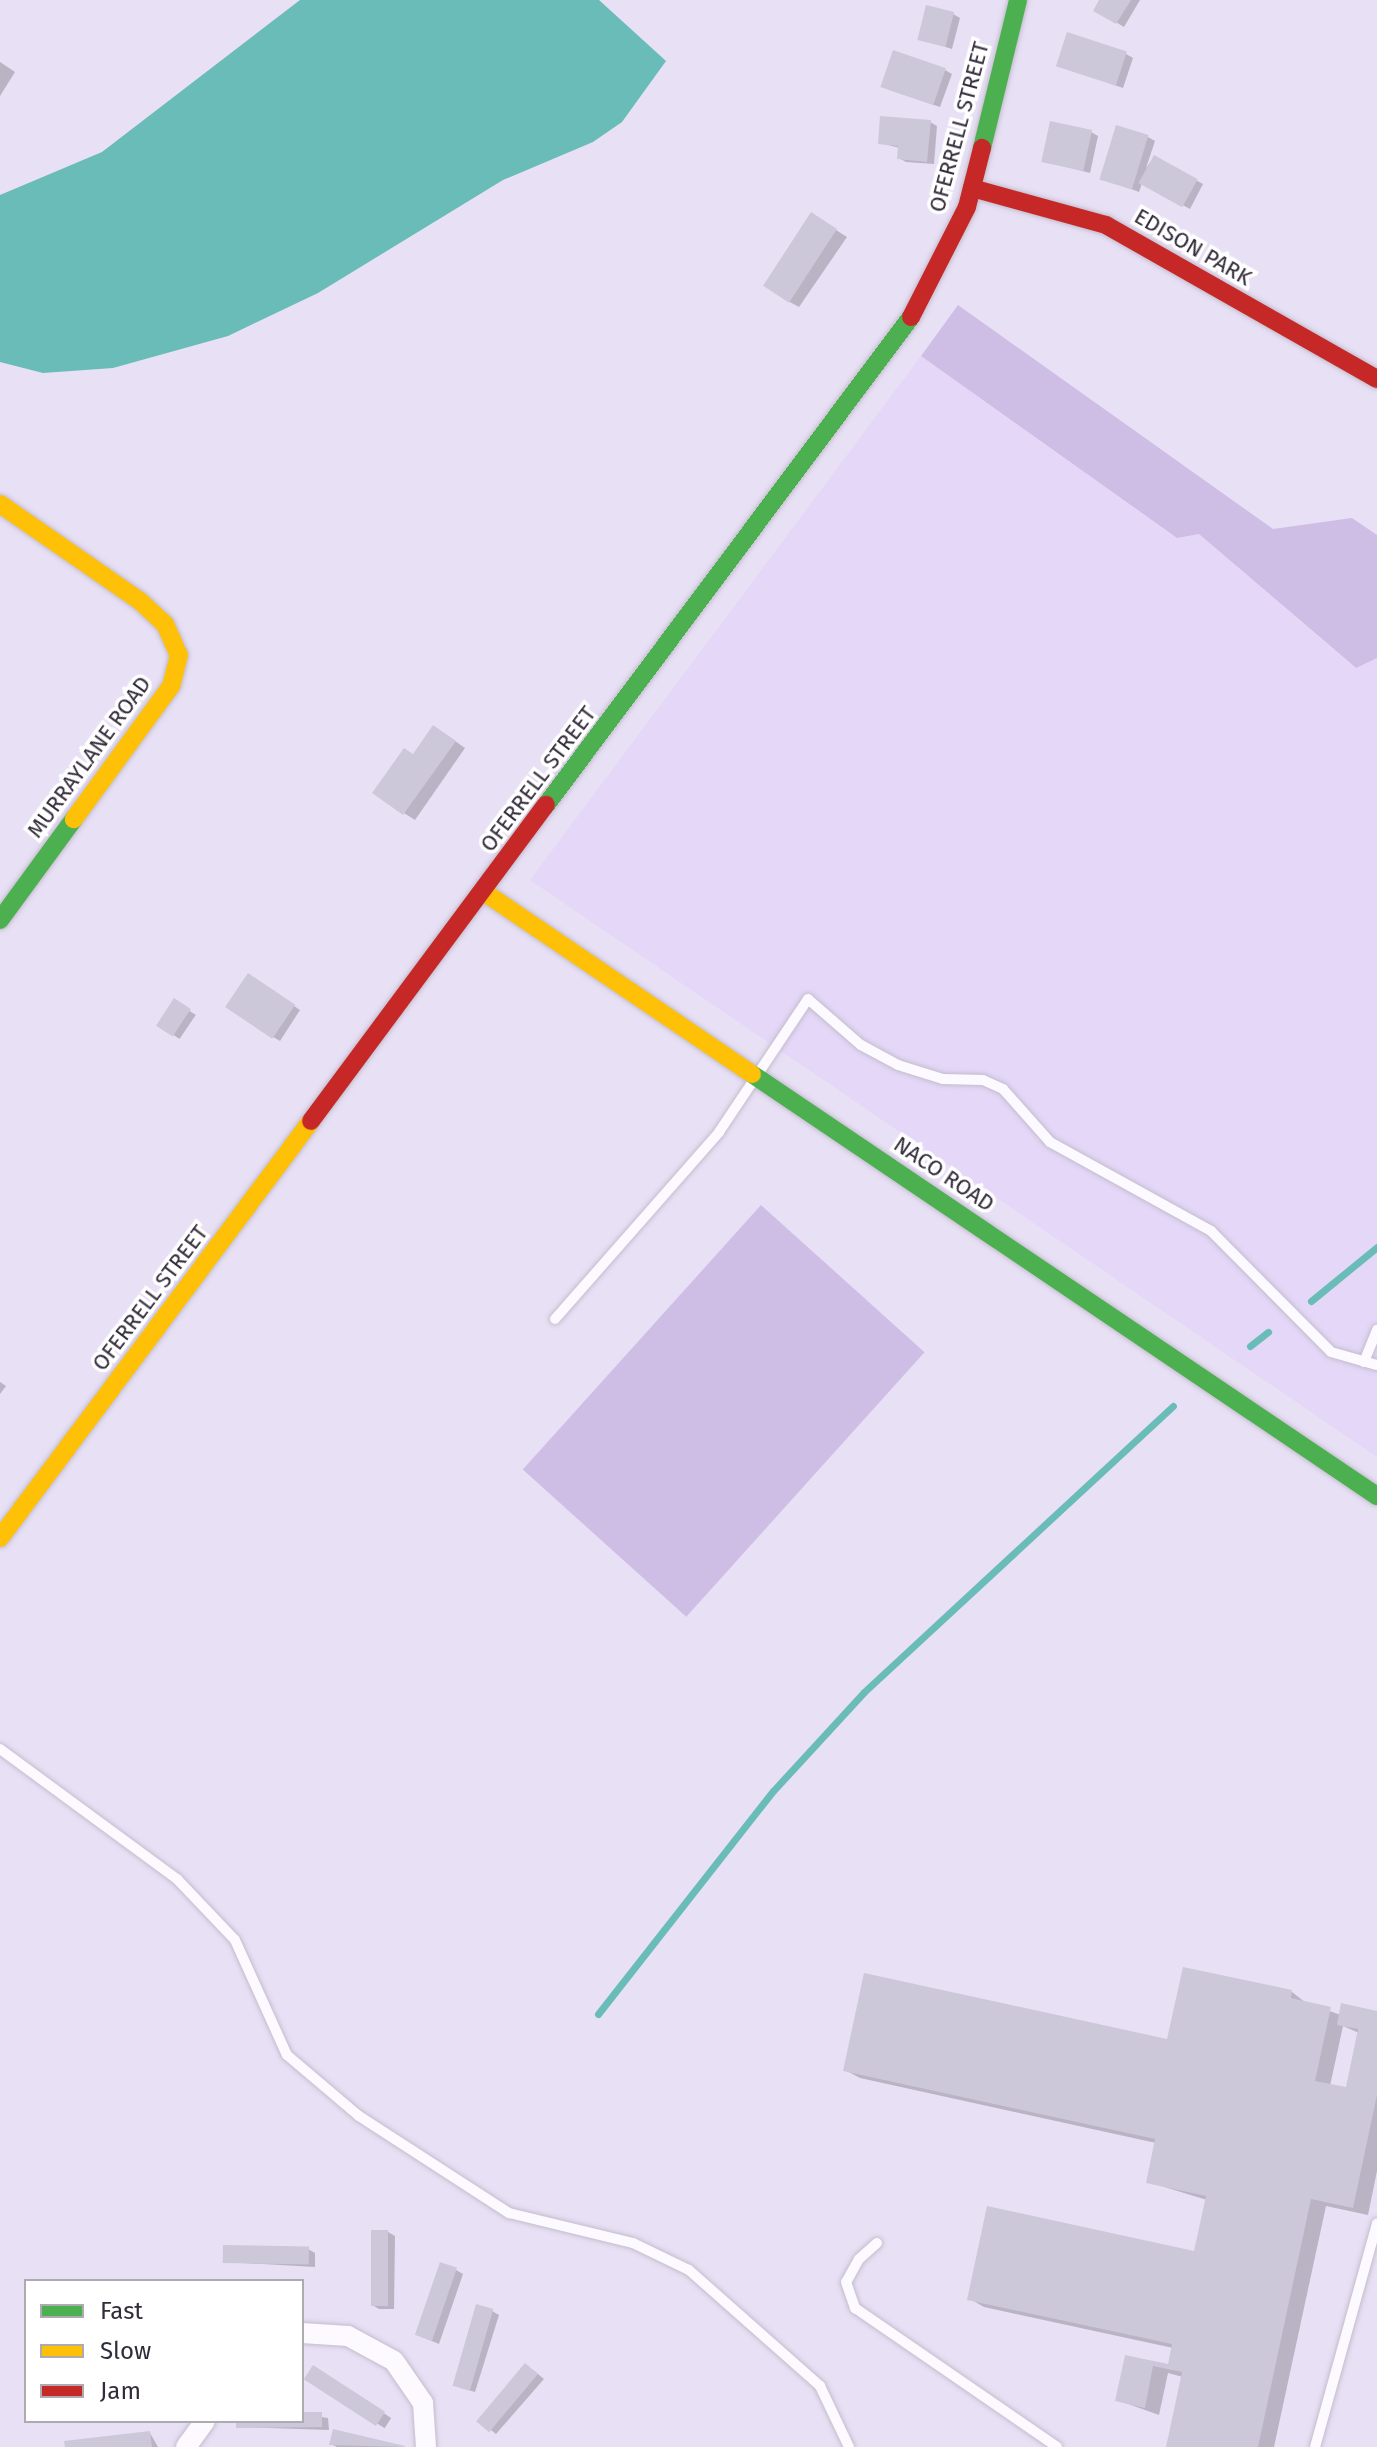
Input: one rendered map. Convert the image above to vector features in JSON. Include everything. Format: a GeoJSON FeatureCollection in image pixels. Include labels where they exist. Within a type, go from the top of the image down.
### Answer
{"type":"FeatureCollection","features":[{"type":"Feature","properties":{"kind":"street","name":"OFERRELL STREET"},"geometry":{"type":"LineString","coordinates":[[0,1538],[921,303],[972,188],[1018,0]]}},
{"type":"Feature","properties":{"kind":"street","name":"EDISON PARK"},"geometry":{"type":"LineString","coordinates":[[972,188],[1106,225],[1377,379]]}},
{"type":"Feature","properties":{"kind":"street","name":"MURRAYLANE ROAD"},"geometry":{"type":"LineString","coordinates":[[0,504],[140,601],[165,624],[179,655],[171,686],[0,920]]}},
{"type":"Feature","properties":{"kind":"street","name":"NACO ROAD"},"geometry":{"type":"LineString","coordinates":[[484,892],[1377,1496]]}},
{"type":"Feature","properties":{"kind":"street"},"geometry":{"type":"LineString","coordinates":[[304,2333],[348,2336],[394,2361],[423,2403],[426,2447]]}},
{"type":"Feature","properties":{"kind":"street"},"geometry":{"type":"LineString","coordinates":[[186,2447],[204,2423]]}},
{"type":"Feature","properties":{"kind":"lane"},"geometry":{"type":"LineString","coordinates":[[555,1319],[719,1132],[808,999],[861,1045],[898,1065],[943,1079],[983,1080],[1003,1089],[1050,1142],[1211,1231],[1331,1352],[1377,1365]]}},
{"type":"Feature","properties":{"kind":"lane"},"geometry":{"type":"LineString","coordinates":[[1364,1362],[1377,1329]]}},
{"type":"Feature","properties":{"kind":"lane"},"geometry":{"type":"LineString","coordinates":[[0,1749],[177,1879],[235,1940],[287,2055],[359,2116],[509,2213],[633,2243],[689,2270],[820,2386],[849,2447]]}},
{"type":"Feature","properties":{"kind":"lane"},"geometry":{"type":"LineString","coordinates":[[1315,2447],[1372,2265],[1377,2223]]}},
{"type":"Feature","properties":{"kind":"lane"},"geometry":{"type":"LineString","coordinates":[[877,2243],[859,2259],[846,2282],[855,2308],[1057,2447]]}},
{"type":"Feature","properties":{"kind":"shaded area"},"geometry":{"type":"Polygon","coordinates":[[[300,0],[599,0],[666,61],[622,122],[593,142],[503,180],[318,293],[228,336],[113,368],[43,373],[0,362],[0,195],[102,152],[300,0]]]}},
{"type":"Feature","properties":{"kind":"shaded area"},"geometry":{"type":"Polygon","coordinates":[[[958,305],[1273,529],[1352,518],[1377,535],[1377,658],[1356,668],[1199,534],[1177,538],[921,356],[958,305]]]}},
{"type":"Feature","properties":{"kind":"shaded area"},"geometry":{"type":"Polygon","coordinates":[[[921,356],[1176,538],[1199,534],[1355,668],[1377,658],[1377,1457],[530,880],[921,356]]]}},
{"type":"Feature","properties":{"kind":"shaded area"},"geometry":{"type":"Polygon","coordinates":[[[761,1205],[924,1352],[686,1617],[523,1470],[761,1205]]]}},
{"type":"Feature","properties":{"kind":"building"},"geometry":{"type":"Polygon","coordinates":[[[1099,0],[1131,0],[1116,24],[1093,11],[1099,0]]]}},
{"type":"Feature","properties":{"kind":"building"},"geometry":{"type":"Polygon","coordinates":[[[926,5],[954,12],[945,47],[917,40],[926,5]]]}},
{"type":"Feature","properties":{"kind":"building"},"geometry":{"type":"Polygon","coordinates":[[[1067,32],[1127,51],[1116,86],[1056,66],[1067,32]]]}},
{"type":"Feature","properties":{"kind":"building"},"geometry":{"type":"Polygon","coordinates":[[[893,50],[946,68],[933,105],[880,87],[893,50]]]}},
{"type":"Feature","properties":{"kind":"building"},"geometry":{"type":"Polygon","coordinates":[[[880,116],[931,120],[927,162],[897,159],[898,146],[878,144],[880,116]]]}},
{"type":"Feature","properties":{"kind":"building"},"geometry":{"type":"Polygon","coordinates":[[[1050,121],[1092,130],[1083,171],[1041,162],[1050,121]]]}},
{"type":"Feature","properties":{"kind":"building"},"geometry":{"type":"Polygon","coordinates":[[[1116,125],[1149,135],[1132,189],[1099,180],[1116,125]]]}},
{"type":"Feature","properties":{"kind":"building"},"geometry":{"type":"Polygon","coordinates":[[[1154,155],[1198,179],[1182,207],[1138,183],[1154,155]]]}},
{"type":"Feature","properties":{"kind":"building"},"geometry":{"type":"Polygon","coordinates":[[[811,212],[837,229],[789,303],[763,286],[811,212]]]}},
{"type":"Feature","properties":{"kind":"building"},"geometry":{"type":"Polygon","coordinates":[[[433,725],[456,741],[403,815],[372,793],[404,748],[413,754],[433,725]]]}},
{"type":"Feature","properties":{"kind":"building"},"geometry":{"type":"Polygon","coordinates":[[[248,973],[295,1005],[272,1039],[225,1007],[248,973]]]}},
{"type":"Feature","properties":{"kind":"building"},"geometry":{"type":"Polygon","coordinates":[[[174,998],[191,1009],[173,1037],[156,1026],[174,998]]]}},
{"type":"Feature","properties":{"kind":"building"},"geometry":{"type":"Polygon","coordinates":[[[1183,1967],[1292,1990],[1291,1998],[1331,2007],[1315,2081],[1346,2087],[1358,2029],[1337,2025],[1341,2003],[1377,2011],[1377,2095],[1353,2208],[1311,2199],[1258,2447],[1166,2447],[1182,2372],[1153,2366],[1145,2408],[1115,2401],[1125,2355],[1168,2364],[1172,2344],[967,2300],[987,2206],[1194,2251],[1206,2196],[1146,2183],[1155,2139],[843,2071],[864,1973],[1167,2039],[1183,1967]]]}},
{"type":"Feature","properties":{"kind":"building"},"geometry":{"type":"Polygon","coordinates":[[[371,2230],[388,2230],[388,2306],[371,2306],[371,2230]]]}},
{"type":"Feature","properties":{"kind":"building"},"geometry":{"type":"Polygon","coordinates":[[[223,2245],[309,2247],[309,2264],[223,2263],[223,2245]]]}},
{"type":"Feature","properties":{"kind":"building"},"geometry":{"type":"Polygon","coordinates":[[[440,2262],[457,2268],[432,2341],[415,2335],[440,2262]]]}},
{"type":"Feature","properties":{"kind":"building"},"geometry":{"type":"Polygon","coordinates":[[[476,2304],[493,2309],[470,2391],[453,2386],[476,2304]]]}},
{"type":"Feature","properties":{"kind":"building"},"geometry":{"type":"Polygon","coordinates":[[[525,2363],[538,2374],[489,2432],[476,2421],[525,2363]]]}},
{"type":"Feature","properties":{"kind":"building"},"geometry":{"type":"Polygon","coordinates":[[[313,2365],[385,2412],[376,2426],[304,2379],[313,2365]]]}},
{"type":"Feature","properties":{"kind":"building"},"geometry":{"type":"Polygon","coordinates":[[[304,2412],[322,2412],[322,2427],[236,2428],[236,2423],[304,2423],[304,2412]]]}},
{"type":"Feature","properties":{"kind":"building"},"geometry":{"type":"Polygon","coordinates":[[[333,2429],[405,2446],[405,2447],[329,2445],[333,2429]]]}},
{"type":"Feature","properties":{"kind":"building"},"geometry":{"type":"Polygon","coordinates":[[[150,2431],[152,2447],[65,2447],[64,2441],[150,2431]]]}},
{"type":"Feature","properties":{"kind":"waterway"},"geometry":{"type":"LineString","coordinates":[[1311,1301],[1377,1247]]}},
{"type":"Feature","properties":{"kind":"waterway"},"geometry":{"type":"LineString","coordinates":[[1250,1346],[1268,1332]]}},
{"type":"Feature","properties":{"kind":"waterway"},"geometry":{"type":"LineString","coordinates":[[598,2014],[773,1791],[864,1692],[1173,1406]]}},
{"type":"Feature","properties":{"kind":"traffic: fast"},"geometry":{"type":"LineString","coordinates":[[982,148],[1018,0]]}},
{"type":"Feature","properties":{"kind":"traffic: fast"},"geometry":{"type":"LineString","coordinates":[[546,805],[911,317]]}},
{"type":"Feature","properties":{"kind":"traffic: fast"},"geometry":{"type":"LineString","coordinates":[[0,920],[74,819]]}},
{"type":"Feature","properties":{"kind":"traffic: fast"},"geometry":{"type":"LineString","coordinates":[[752,1074],[1377,1496]]}},
{"type":"Feature","properties":{"kind":"traffic: slow"},"geometry":{"type":"LineString","coordinates":[[0,504],[140,601],[165,624],[179,655],[171,686],[74,819]]}},
{"type":"Feature","properties":{"kind":"traffic: slow"},"geometry":{"type":"LineString","coordinates":[[484,892],[752,1074]]}},
{"type":"Feature","properties":{"kind":"traffic: slow"},"geometry":{"type":"LineString","coordinates":[[0,1538],[311,1121]]}},
{"type":"Feature","properties":{"kind":"traffic: jam"},"geometry":{"type":"LineString","coordinates":[[911,317],[967,207],[982,148]]}},
{"type":"Feature","properties":{"kind":"traffic: jam"},"geometry":{"type":"LineString","coordinates":[[972,188],[1106,225],[1377,379]]}},
{"type":"Feature","properties":{"kind":"traffic: jam"},"geometry":{"type":"LineString","coordinates":[[311,1121],[546,805]]}}]}
